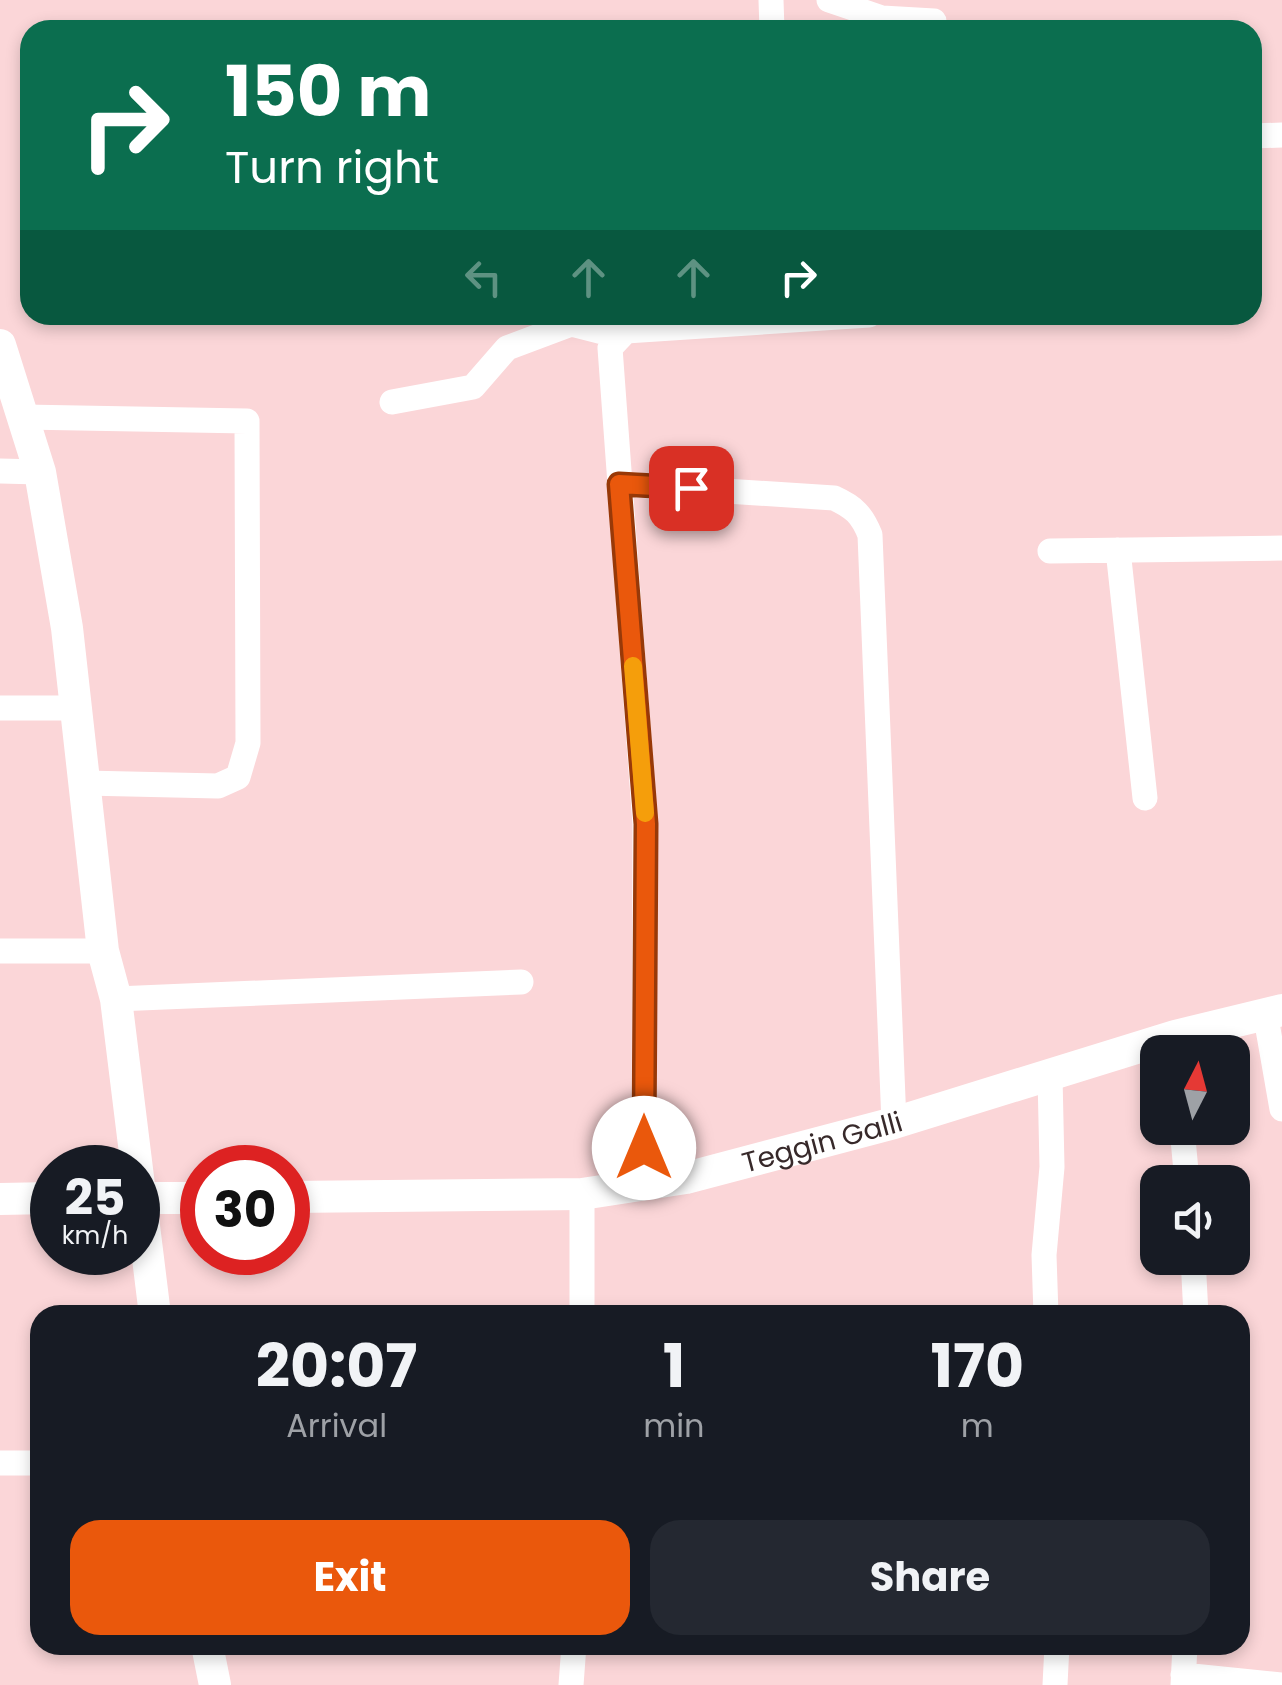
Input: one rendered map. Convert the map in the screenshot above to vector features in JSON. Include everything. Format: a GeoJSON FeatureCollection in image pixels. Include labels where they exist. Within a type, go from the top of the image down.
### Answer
{"type":"FeatureCollection","features":[{"type":"Feature","properties":{"kind":"street"},"geometry":{"type":"LineString","coordinates":[[829,0],[874,20]]}},
{"type":"Feature","properties":{"kind":"street"},"geometry":{"type":"LineString","coordinates":[[392,402],[473,387],[506,348],[568,325]]}},
{"type":"Feature","properties":{"kind":"street"},"geometry":{"type":"LineString","coordinates":[[575,325],[618,336]]}},
{"type":"Feature","properties":{"kind":"street"},"geometry":{"type":"LineString","coordinates":[[640,325],[618,336],[610,348],[610,368],[646,824],[644,1184]]}},
{"type":"Feature","properties":{"kind":"street"},"geometry":{"type":"LineString","coordinates":[[0,345],[40,472],[76,708],[103,951],[116,999],[134,1145]]}},
{"type":"Feature","properties":{"kind":"street"},"geometry":{"type":"LineString","coordinates":[[23,416],[246,421],[248,743],[238,777],[218,786],[85,783]]}},
{"type":"Feature","properties":{"kind":"street"},"geometry":{"type":"LineString","coordinates":[[0,471],[40,472]]}},
{"type":"Feature","properties":{"kind":"street"},"geometry":{"type":"LineString","coordinates":[[619,484],[834,498],[853,506],[863,518],[870,535],[894,1124]]}},
{"type":"Feature","properties":{"kind":"street"},"geometry":{"type":"LineString","coordinates":[[1050,552],[1282,548]]}},
{"type":"Feature","properties":{"kind":"street"},"geometry":{"type":"LineString","coordinates":[[1118,550],[1145,798]]}},
{"type":"Feature","properties":{"kind":"street"},"geometry":{"type":"LineString","coordinates":[[0,708],[76,708]]}},
{"type":"Feature","properties":{"kind":"street"},"geometry":{"type":"LineString","coordinates":[[0,951],[103,951]]}},
{"type":"Feature","properties":{"kind":"street"},"geometry":{"type":"LineString","coordinates":[[116,999],[521,982]]}},
{"type":"Feature","properties":{"kind":"street"},"geometry":{"type":"LineString","coordinates":[[1273,1011],[1282,1109]]}},
{"type":"Feature","properties":{"kind":"street","name":"Teggin Galli"},"geometry":{"type":"LineString","coordinates":[[1202,1035],[1273,1011]]}},
{"type":"Feature","properties":{"kind":"street","name":"Teggin Galli"},"geometry":{"type":"LineString","coordinates":[[310,1197],[582,1194],[686,1178],[894,1124],[1140,1053]]}},
{"type":"Feature","properties":{"kind":"street"},"geometry":{"type":"LineString","coordinates":[[1046,1305],[1044,1255],[1052,1166],[1050,1076]]}},
{"type":"Feature","properties":{"kind":"street"},"geometry":{"type":"LineString","coordinates":[[582,1194],[582,1305]]}},
{"type":"Feature","properties":{"kind":"street"},"geometry":{"type":"LineString","coordinates":[[0,1199],[30,1198]]}},
{"type":"Feature","properties":{"kind":"street"},"geometry":{"type":"LineString","coordinates":[[150,1275],[154,1305]]}},
{"type":"Feature","properties":{"kind":"street"},"geometry":{"type":"LineString","coordinates":[[1194,1275],[1195,1305]]}},
{"type":"Feature","properties":{"kind":"street"},"geometry":{"type":"LineString","coordinates":[[0,1463],[30,1464]]}},
{"type":"Feature","properties":{"kind":"street"},"geometry":{"type":"LineString","coordinates":[[210,1655],[214,1685]]}},
{"type":"Feature","properties":{"kind":"street"},"geometry":{"type":"LineString","coordinates":[[571,1685],[573,1655]]}},
{"type":"Feature","properties":{"kind":"street"},"geometry":{"type":"LineString","coordinates":[[1055,1685],[1056,1655]]}},
{"type":"Feature","properties":{"kind":"street"},"geometry":{"type":"LineString","coordinates":[[1184,1655],[1183,1680],[1282,1685]]}},
{"type":"Feature","properties":{"kind":"slow traffic"},"geometry":{"type":"LineString","coordinates":[[633,666],[645,813]]}},
{"type":"Feature","properties":{"kind":"route"},"geometry":{"type":"LineString","coordinates":[[644,1148],[646,824],[619,484],[691,488]]}}]}
